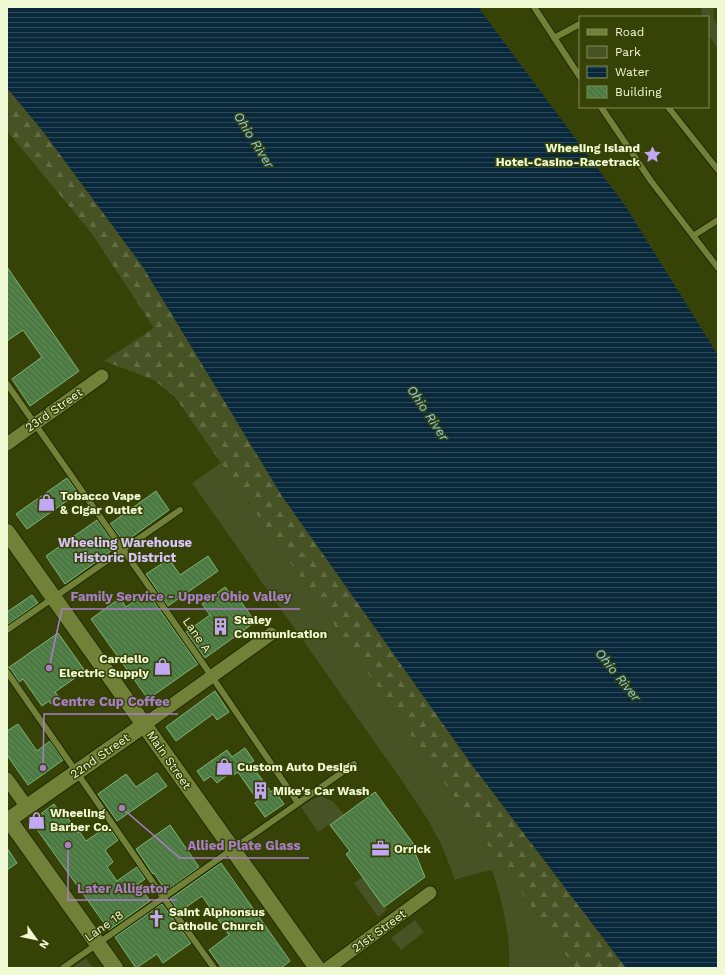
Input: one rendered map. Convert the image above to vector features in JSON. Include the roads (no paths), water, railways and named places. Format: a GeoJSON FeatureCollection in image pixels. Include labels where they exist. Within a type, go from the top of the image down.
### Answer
{"type":"FeatureCollection","features":[{"type":"Feature","properties":{"kind":"street","name":"23rd Street"},"geometry":{"type":"LineString","coordinates":[[7,444],[102,376]]}},
{"type":"Feature","properties":{"kind":"street","name":"Main Street"},"geometry":{"type":"LineString","coordinates":[[7,532],[317,968]]}},
{"type":"Feature","properties":{"kind":"street","name":"22nd Street"},"geometry":{"type":"LineString","coordinates":[[8,821],[271,634]]}},
{"type":"Feature","properties":{"kind":"street"},"geometry":{"type":"LineString","coordinates":[[7,779],[27,807]]}},
{"type":"Feature","properties":{"kind":"street"},"geometry":{"type":"LineString","coordinates":[[8,821],[115,968]]}},
{"type":"Feature","properties":{"kind":"street","name":"21st Street"},"geometry":{"type":"LineString","coordinates":[[328,968],[430,893]]}},
{"type":"Feature","properties":{"kind":"lane"},"geometry":{"type":"LineString","coordinates":[[534,7],[579,75]]}},
{"type":"Feature","properties":{"kind":"lane"},"geometry":{"type":"LineString","coordinates":[[554,38],[579,25]]}},
{"type":"Feature","properties":{"kind":"lane"},"geometry":{"type":"LineString","coordinates":[[602,108],[651,181],[718,268]]}},
{"type":"Feature","properties":{"kind":"lane"},"geometry":{"type":"LineString","coordinates":[[669,108],[718,170]]}},
{"type":"Feature","properties":{"kind":"lane"},"geometry":{"type":"LineString","coordinates":[[693,236],[718,220]]}},
{"type":"Feature","properties":{"kind":"lane","name":"Lane A"},"geometry":{"type":"LineString","coordinates":[[7,384],[212,676],[298,803]]}},
{"type":"Feature","properties":{"kind":"lane"},"geometry":{"type":"LineString","coordinates":[[7,630],[180,510]]}},
{"type":"Feature","properties":{"kind":"lane"},"geometry":{"type":"LineString","coordinates":[[7,672],[214,968]]}},
{"type":"Feature","properties":{"kind":"lane","name":"Lane 18"},"geometry":{"type":"LineString","coordinates":[[63,968],[354,764]]}},
{"type":"Feature","properties":{"kind":"water","name":"Ohio River"},"geometry":{"type":"Polygon","coordinates":[[[7,7],[478,7],[624,204],[718,355],[718,968],[626,968],[472,765],[282,496],[143,267],[42,130],[7,88],[7,7]]]}},
{"type":"Feature","properties":{"kind":"place","name":"Wheeling Island Hotel-Casino-Racetrack"},"geometry":{"type":"Point","coordinates":[653,155]}},
{"type":"Feature","properties":{"kind":"place","name":"Tobacco Vape & Cigar Outlet"},"geometry":{"type":"Point","coordinates":[47,503]}},
{"type":"Feature","properties":{"kind":"place","name":"Staley Communication"},"geometry":{"type":"Point","coordinates":[221,627]}},
{"type":"Feature","properties":{"kind":"place","name":"Cardello Electric Supply"},"geometry":{"type":"Point","coordinates":[162,666]}},
{"type":"Feature","properties":{"kind":"place","name":"Family Service - Upper Ohio Valley"},"geometry":{"type":"Point","coordinates":[49,668]}},
{"type":"Feature","properties":{"kind":"place","name":"Custom Auto Design"},"geometry":{"type":"Point","coordinates":[224,767]}},
{"type":"Feature","properties":{"kind":"place","name":"Centre Cup Coffee"},"geometry":{"type":"Point","coordinates":[43,768]}},
{"type":"Feature","properties":{"kind":"place","name":"Mike's Car Wash"},"geometry":{"type":"Point","coordinates":[260,791]}},
{"type":"Feature","properties":{"kind":"place","name":"Allied Plate Glass"},"geometry":{"type":"Point","coordinates":[122,808]}},
{"type":"Feature","properties":{"kind":"place","name":"Wheeling Barber Co."},"geometry":{"type":"Point","coordinates":[37,820]}},
{"type":"Feature","properties":{"kind":"place","name":"Later Alligator"},"geometry":{"type":"Point","coordinates":[68,845]}},
{"type":"Feature","properties":{"kind":"place","name":"Orrick"},"geometry":{"type":"Point","coordinates":[381,849]}},
{"type":"Feature","properties":{"kind":"place","name":"Saint Alphonsus Catholic Church"},"geometry":{"type":"Point","coordinates":[156,919]}},
{"type":"Feature","properties":{"kind":"district","name":"Wheeling Warehouse Historic District"},"geometry":{"type":"Point","coordinates":[125,550]}}]}
